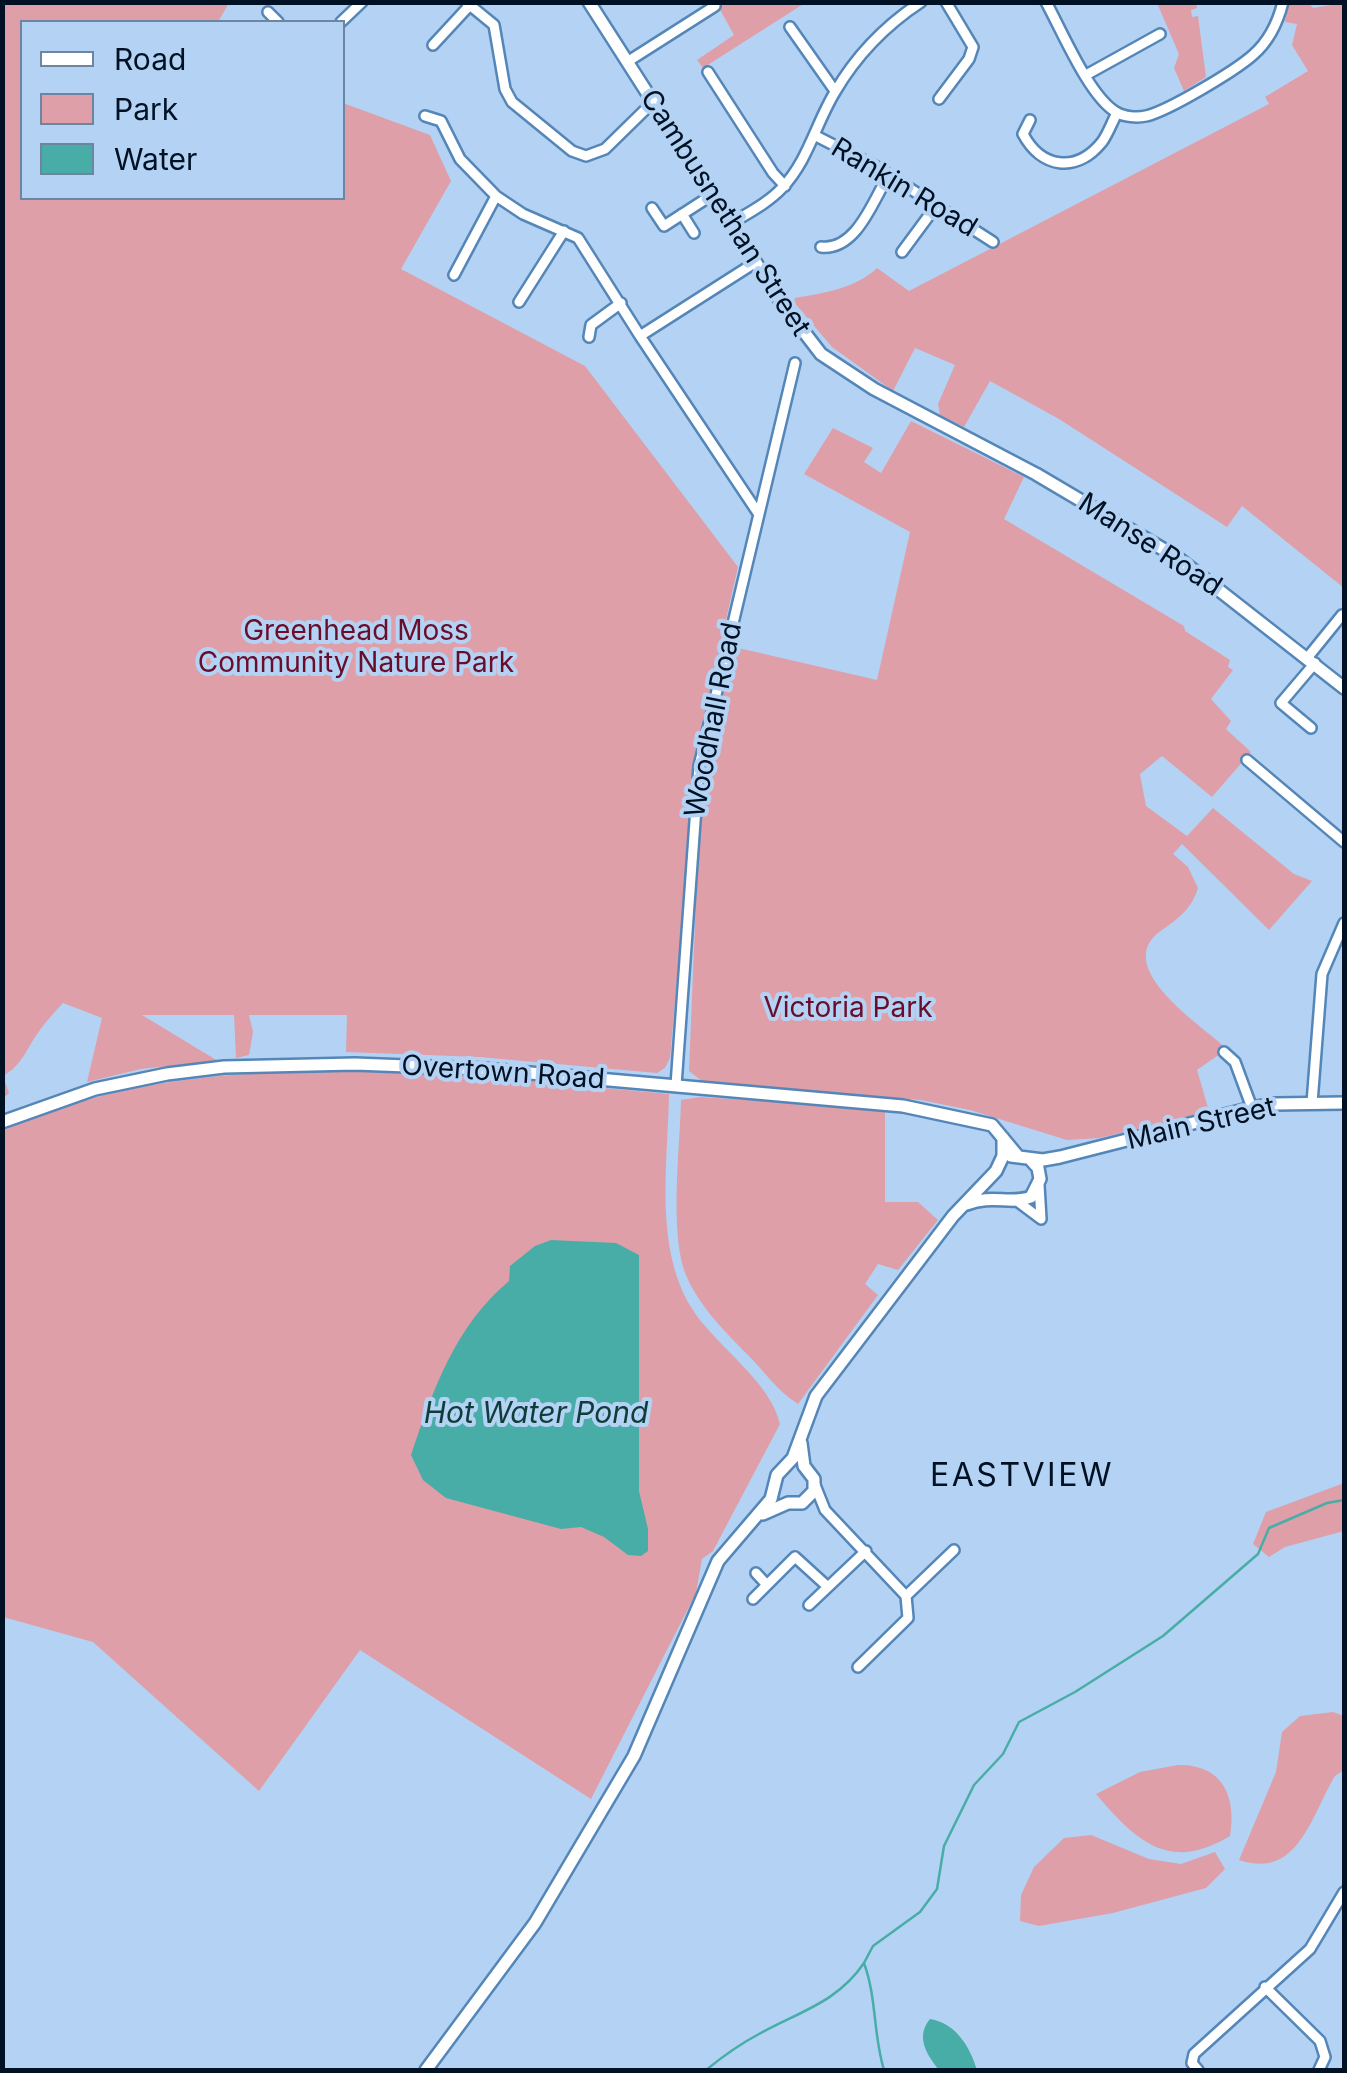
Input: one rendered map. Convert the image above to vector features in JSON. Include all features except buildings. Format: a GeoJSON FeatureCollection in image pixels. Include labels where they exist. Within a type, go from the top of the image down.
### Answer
{"type":"FeatureCollection","features":[{"type":"Feature","properties":{"kind":"main road","name":"Cambusnethan Street"},"geometry":{"type":"LineString","coordinates":[[590,2],[788,313],[821,354],[846,374],[941,424]]}},
{"type":"Feature","properties":{"kind":"main road","name":"Manse Road"},"geometry":{"type":"LineString","coordinates":[[941,424],[1146,538],[1215,585],[1344,688]]}},
{"type":"Feature","properties":{"kind":"main road","name":"Overtown Road"},"geometry":{"type":"LineString","coordinates":[[2,1122],[95,1089],[167,1074],[224,1067],[354,1064],[485,1069],[903,1106],[992,1126],[1023,1157]]}},
{"type":"Feature","properties":{"kind":"main road","name":"Main Street"},"geometry":{"type":"LineString","coordinates":[[1023,1157],[1060,1158],[1252,1108],[1344,1103]]}},
{"type":"Feature","properties":{"kind":"main road"},"geometry":{"type":"LineString","coordinates":[[1003,1138],[996,1186],[1012,1199]]}},
{"type":"Feature","properties":{"kind":"main road"},"geometry":{"type":"LineString","coordinates":[[426,2070],[534,1923],[634,1756],[707,1587],[728,1546],[771,1498],[776,1475],[789,1464],[811,1404],[822,1387],[963,1205],[998,1168],[1023,1157],[1038,1168],[1040,1182]]}},
{"type":"Feature","properties":{"kind":"main road"},"geometry":{"type":"LineString","coordinates":[[963,1205],[982,1198],[1031,1197],[1052,1163],[1060,1158]]}},
{"type":"Feature","properties":{"kind":"main road"},"geometry":{"type":"LineString","coordinates":[[754,1520],[812,1496],[815,1484],[804,1466],[800,1446],[803,1429]]}},
{"type":"Feature","properties":{"kind":"main road"},"geometry":{"type":"LineString","coordinates":[[789,1464],[804,1466]]}},
{"type":"Feature","properties":{"kind":"main road"},"geometry":{"type":"LineString","coordinates":[[774,1486],[788,1503]]}},
{"type":"Feature","properties":{"kind":"street"},"geometry":{"type":"LineString","coordinates":[[343,20],[362,2]]}},
{"type":"Feature","properties":{"kind":"street"},"geometry":{"type":"LineString","coordinates":[[730,224],[785,186],[835,91],[878,36],[922,2]]}},
{"type":"Feature","properties":{"kind":"street"},"geometry":{"type":"LineString","coordinates":[[939,99],[969,59],[973,47],[946,2]]}},
{"type":"Feature","properties":{"kind":"street"},"geometry":{"type":"LineString","coordinates":[[1050,4],[1072,55],[1086,75],[1116,113],[1135,117],[1152,114],[1255,54],[1274,27],[1282,2]]}},
{"type":"Feature","properties":{"kind":"street"},"geometry":{"type":"LineString","coordinates":[[433,44],[468,4],[488,17],[498,34],[506,90],[512,102],[572,151],[586,156],[606,149],[653,102]]}},
{"type":"Feature","properties":{"kind":"street"},"geometry":{"type":"LineString","coordinates":[[627,62],[715,6]]}},
{"type":"Feature","properties":{"kind":"street"},"geometry":{"type":"LineString","coordinates":[[268,12],[276,20]]}},
{"type":"Feature","properties":{"kind":"street"},"geometry":{"type":"LineString","coordinates":[[790,27],[835,91]]}},
{"type":"Feature","properties":{"kind":"street"},"geometry":{"type":"LineString","coordinates":[[1086,75],[1160,34]]}},
{"type":"Feature","properties":{"kind":"street"},"geometry":{"type":"LineString","coordinates":[[708,72],[773,174],[785,186]]}},
{"type":"Feature","properties":{"kind":"street"},"geometry":{"type":"LineString","coordinates":[[1023,134],[1032,150],[1047,162],[1062,164],[1092,151],[1102,142],[1116,113]]}},
{"type":"Feature","properties":{"kind":"street"},"geometry":{"type":"LineString","coordinates":[[425,116],[440,121],[460,159],[496,196],[585,246],[640,336],[759,508]]}},
{"type":"Feature","properties":{"kind":"street"},"geometry":{"type":"LineString","coordinates":[[1023,134],[1030,120]]}},
{"type":"Feature","properties":{"kind":"street"},"geometry":{"type":"LineString","coordinates":[[1009,137],[1023,134]]}},
{"type":"Feature","properties":{"kind":"street","name":"Rankin Road"},"geometry":{"type":"LineString","coordinates":[[814,135],[993,242]]}},
{"type":"Feature","properties":{"kind":"street"},"geometry":{"type":"LineString","coordinates":[[1042,174],[1047,162]]}},
{"type":"Feature","properties":{"kind":"street"},"geometry":{"type":"LineString","coordinates":[[821,247],[833,248],[853,234],[888,176]]}},
{"type":"Feature","properties":{"kind":"street"},"geometry":{"type":"LineString","coordinates":[[652,208],[664,226],[712,195]]}},
{"type":"Feature","properties":{"kind":"street"},"geometry":{"type":"LineString","coordinates":[[454,275],[496,196]]}},
{"type":"Feature","properties":{"kind":"street"},"geometry":{"type":"LineString","coordinates":[[902,252],[936,206]]}},
{"type":"Feature","properties":{"kind":"street"},"geometry":{"type":"LineString","coordinates":[[682,214],[694,233]]}},
{"type":"Feature","properties":{"kind":"street"},"geometry":{"type":"LineString","coordinates":[[519,302],[564,231]]}},
{"type":"Feature","properties":{"kind":"street"},"geometry":{"type":"LineString","coordinates":[[640,336],[756,262]]}},
{"type":"Feature","properties":{"kind":"street"},"geometry":{"type":"LineString","coordinates":[[588,337],[590,325],[621,304]]}},
{"type":"Feature","properties":{"kind":"street","name":"Woodhall Road"},"geometry":{"type":"LineString","coordinates":[[676,1085],[699,766],[795,362]]}},
{"type":"Feature","properties":{"kind":"street"},"geometry":{"type":"LineString","coordinates":[[1310,728],[1282,704],[1341,623]]}},
{"type":"Feature","properties":{"kind":"street"},"geometry":{"type":"LineString","coordinates":[[1247,760],[1344,842]]}},
{"type":"Feature","properties":{"kind":"street"},"geometry":{"type":"LineString","coordinates":[[1312,1104],[1322,974],[1344,923]]}},
{"type":"Feature","properties":{"kind":"street"},"geometry":{"type":"LineString","coordinates":[[1224,1052],[1234,1062],[1252,1108]]}},
{"type":"Feature","properties":{"kind":"street"},"geometry":{"type":"LineString","coordinates":[[1012,1199],[1041,1219],[1040,1182]]}},
{"type":"Feature","properties":{"kind":"street"},"geometry":{"type":"LineString","coordinates":[[815,1484],[825,1510],[906,1596],[908,1618],[858,1668]]}},
{"type":"Feature","properties":{"kind":"street"},"geometry":{"type":"LineString","coordinates":[[802,1503],[825,1510]]}},
{"type":"Feature","properties":{"kind":"street"},"geometry":{"type":"LineString","coordinates":[[906,1596],[954,1550]]}},
{"type":"Feature","properties":{"kind":"street"},"geometry":{"type":"LineString","coordinates":[[808,1605],[866,1551]]}},
{"type":"Feature","properties":{"kind":"street"},"geometry":{"type":"LineString","coordinates":[[753,1599],[795,1556],[828,1586]]}},
{"type":"Feature","properties":{"kind":"street"},"geometry":{"type":"LineString","coordinates":[[756,1572],[767,1585]]}},
{"type":"Feature","properties":{"kind":"street"},"geometry":{"type":"LineString","coordinates":[[1198,2070],[1192,2063],[1194,2054],[1310,1949],[1344,1892]]}},
{"type":"Feature","properties":{"kind":"street"},"geometry":{"type":"LineString","coordinates":[[1265,1987],[1325,2048],[1319,2070]]}},
{"type":"Feature","properties":{"kind":"green space","name":"Greenhead Moss Community Nature Park"},"geometry":{"type":"Polygon","coordinates":[[[3,2],[229,3],[219,20],[20,20],[20,200],[345,200],[345,104],[430,135],[451,181],[401,269],[585,366],[738,567],[697,746],[670,1058],[657,1073],[479,1057],[346,1052],[347,1015],[249,1015],[253,1032],[249,1055],[236,1058],[234,1015],[142,1015],[218,1061],[141,1069],[87,1082],[102,1018],[63,1003],[20,1061],[3,1076],[3,2]]]}},
{"type":"Feature","properties":{"kind":"green space"},"geometry":{"type":"Polygon","coordinates":[[[805,3],[703,68],[697,60],[734,35],[718,6],[805,3]]]}},
{"type":"Feature","properties":{"kind":"green space"},"geometry":{"type":"Polygon","coordinates":[[[1157,3],[1196,3],[1197,8],[1191,10],[1192,17],[1198,16],[1206,77],[1184,91],[1174,68],[1179,54],[1157,3]]]}},
{"type":"Feature","properties":{"kind":"green space"},"geometry":{"type":"Polygon","coordinates":[[[1289,3],[1309,3],[1313,8],[1344,3],[1344,588],[1242,506],[1227,527],[1059,419],[990,381],[964,427],[940,415],[938,404],[955,365],[915,348],[893,391],[832,347],[793,301],[849,285],[877,268],[909,291],[1269,104],[1265,97],[1308,71],[1292,45],[1297,24],[1285,22],[1289,3]]]}},
{"type":"Feature","properties":{"kind":"green space","name":"Victoria Park"},"geometry":{"type":"Polygon","coordinates":[[[911,421],[1024,477],[1004,519],[1184,626],[1185,631],[1230,660],[1228,667],[1233,670],[1211,699],[1231,721],[1226,729],[1251,752],[1212,797],[1162,756],[1140,774],[1146,806],[1187,836],[1213,808],[1294,874],[1312,881],[1269,930],[1182,844],[1173,854],[1188,867],[1198,888],[1187,909],[1147,947],[1147,963],[1166,996],[1227,1049],[1197,1070],[1209,1111],[1100,1138],[1067,1140],[970,1110],[921,1100],[703,1082],[689,1071],[699,825],[709,745],[734,647],[877,680],[910,532],[804,474],[833,428],[873,448],[864,462],[881,473],[911,421]]]}},
{"type":"Feature","properties":{"kind":"green space"},"geometry":{"type":"Polygon","coordinates":[[[330,1070],[452,1074],[669,1094],[666,1203],[679,1283],[701,1321],[765,1393],[780,1424],[713,1551],[702,1559],[696,1593],[591,1799],[360,1650],[259,1791],[93,1642],[3,1617],[2,1131],[82,1101],[163,1083],[330,1070]]]}},
{"type":"Feature","properties":{"kind":"green space"},"geometry":{"type":"Polygon","coordinates":[[[3,1076],[9,1093],[3,1099],[3,1076]]]}},
{"type":"Feature","properties":{"kind":"green space"},"geometry":{"type":"Polygon","coordinates":[[[700,1097],[885,1109],[885,1202],[918,1202],[938,1220],[898,1270],[878,1264],[865,1284],[878,1295],[798,1404],[711,1316],[684,1270],[677,1231],[681,1100],[700,1097]]]}},
{"type":"Feature","properties":{"kind":"green space"},"geometry":{"type":"Polygon","coordinates":[[[1344,1483],[1344,1531],[1285,1547],[1269,1557],[1253,1544],[1266,1512],[1344,1483]]]}},
{"type":"Feature","properties":{"kind":"green space"},"geometry":{"type":"Polygon","coordinates":[[[1333,1712],[1344,1716],[1344,1770],[1335,1776],[1310,1825],[1289,1853],[1276,1861],[1259,1864],[1239,1860],[1276,1772],[1282,1732],[1300,1716],[1333,1712]]]}},
{"type":"Feature","properties":{"kind":"green space"},"geometry":{"type":"Polygon","coordinates":[[[1178,1765],[1206,1770],[1223,1785],[1231,1808],[1230,1836],[1189,1852],[1155,1847],[1125,1826],[1096,1794],[1140,1772],[1178,1765]]]}},
{"type":"Feature","properties":{"kind":"green space"},"geometry":{"type":"Polygon","coordinates":[[[1091,1835],[1149,1859],[1181,1864],[1215,1852],[1225,1869],[1206,1888],[1113,1913],[1039,1926],[1020,1921],[1021,1895],[1034,1867],[1064,1838],[1091,1835]]]}},
{"type":"Feature","properties":{"kind":"water","name":"Hot Water Pond"},"geometry":{"type":"Polygon","coordinates":[[[551,1240],[616,1243],[639,1255],[639,1491],[648,1529],[648,1551],[641,1556],[628,1555],[604,1537],[581,1527],[561,1529],[446,1498],[423,1480],[411,1455],[437,1383],[460,1339],[509,1281],[510,1266],[535,1246],[551,1240]]]}},
{"type":"Feature","properties":{"kind":"water"},"geometry":{"type":"Polygon","coordinates":[[[930,2019],[947,2025],[961,2037],[977,2070],[939,2070],[923,2039],[930,2019]]]}},
{"type":"Feature","properties":{"kind":"waterway"},"geometry":{"type":"LineString","coordinates":[[884,2070],[864,1963],[873,1946],[920,1912],[937,1889],[944,1846],[974,1785],[1003,1754],[1019,1722],[1163,1636],[1258,1554],[1269,1528],[1327,1503],[1344,1500]]}},
{"type":"Feature","properties":{"kind":"waterway"},"geometry":{"type":"LineString","coordinates":[[706,2070],[752,2038],[829,1997],[864,1963]]}},
{"type":"Feature","properties":{"kind":"district","name":"EASTVIEW"},"geometry":{"type":"Point","coordinates":[1022,1476]}}]}
